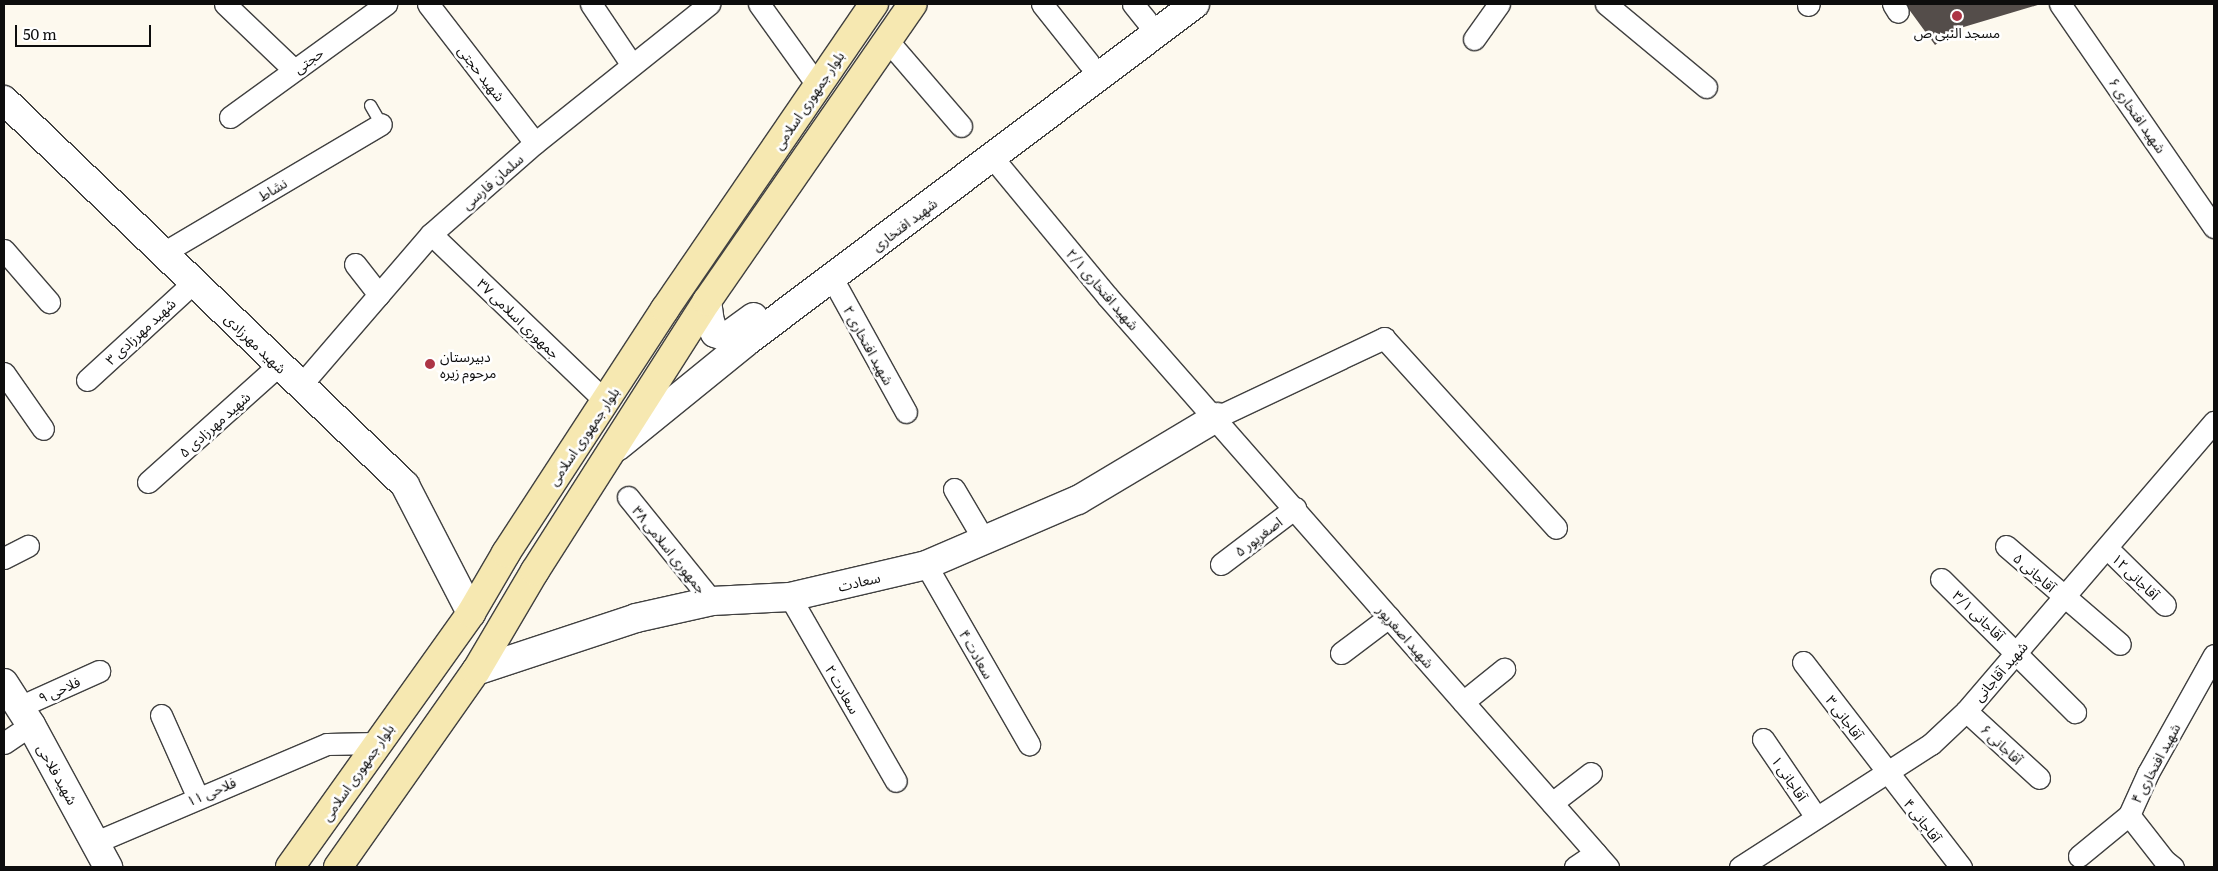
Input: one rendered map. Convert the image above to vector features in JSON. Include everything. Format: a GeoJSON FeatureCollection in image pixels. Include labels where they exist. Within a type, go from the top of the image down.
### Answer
{"type":"FeatureCollection","features":[{"type":"Feature","properties":{"kind":"main road","name":"بلوار جمهوری اسلامی"},"geometry":{"type":"LineString","coordinates":[[290,867],[377,742],[471,613],[506,553],[665,309],[874,4]]}},
{"type":"Feature","properties":{"kind":"main road"},"geometry":{"type":"LineString","coordinates":[[338,867],[476,671],[535,571],[616,448],[707,301],[914,4]]}},
{"type":"Feature","properties":{"kind":"main road"},"geometry":{"type":"LineString","coordinates":[[545,493],[542,506],[548,517],[560,520],[572,516]]}},
{"type":"Feature","properties":{"kind":"main road"},"geometry":{"type":"LineString","coordinates":[[506,553],[516,548],[527,550],[535,559],[535,571]]}},
{"type":"Feature","properties":{"kind":"street"},"geometry":{"type":"LineString","coordinates":[[225,4],[294,70]]}},
{"type":"Feature","properties":{"kind":"street","name":"حجتی"},"geometry":{"type":"LineString","coordinates":[[230,117],[386,4]]}},
{"type":"Feature","properties":{"kind":"street","name":"شهید حجتی"},"geometry":{"type":"LineString","coordinates":[[428,4],[535,143]]}},
{"type":"Feature","properties":{"kind":"street"},"geometry":{"type":"LineString","coordinates":[[591,4],[632,66]]}},
{"type":"Feature","properties":{"kind":"street","name":"سلمان فارسی"},"geometry":{"type":"LineString","coordinates":[[301,385],[431,234],[535,143],[710,4]]}},
{"type":"Feature","properties":{"kind":"street"},"geometry":{"type":"LineString","coordinates":[[759,4],[818,86]]}},
{"type":"Feature","properties":{"kind":"street"},"geometry":{"type":"LineString","coordinates":[[1042,4],[1089,63]]}},
{"type":"Feature","properties":{"kind":"street"},"geometry":{"type":"LineString","coordinates":[[707,301],[710,322],[715,333],[726,336],[745,334],[1089,63],[1140,12],[1168,4]]}},
{"type":"Feature","properties":{"kind":"street","name":"شهید افتخاری"},"geometry":{"type":"LineString","coordinates":[[616,448],[745,334],[832,278],[1195,4]]}},
{"type":"Feature","properties":{"kind":"street"},"geometry":{"type":"LineString","coordinates":[[1474,39],[1499,4]]}},
{"type":"Feature","properties":{"kind":"street"},"geometry":{"type":"LineString","coordinates":[[1606,4],[1706,88]]}},
{"type":"Feature","properties":{"kind":"street","name":"شهید افتخاری ۶"},"geometry":{"type":"LineString","coordinates":[[2060,4],[2214,227]]}},
{"type":"Feature","properties":{"kind":"street"},"geometry":{"type":"LineString","coordinates":[[888,41],[960,126]]}},
{"type":"Feature","properties":{"kind":"street","name":"شهید مهرزادی"},"geometry":{"type":"LineString","coordinates":[[4,100],[405,485],[471,613]]}},
{"type":"Feature","properties":{"kind":"street","name":"نشاط"},"geometry":{"type":"LineString","coordinates":[[163,253],[381,124]]}},
{"type":"Feature","properties":{"kind":"street","name":"شهید افتخاری ۲/۱"},"geometry":{"type":"LineString","coordinates":[[992,158],[1107,296],[1217,417]]}},
{"type":"Feature","properties":{"kind":"street","name":"جمهوری اسلامی ۳۷"},"geometry":{"type":"LineString","coordinates":[[431,234],[606,402]]}},
{"type":"Feature","properties":{"kind":"street"},"geometry":{"type":"LineString","coordinates":[[4,250],[49,302]]}},
{"type":"Feature","properties":{"kind":"street"},"geometry":{"type":"LineString","coordinates":[[355,264],[379,295]]}},
{"type":"Feature","properties":{"kind":"street","name":"شهید افتخاری ۲"},"geometry":{"type":"LineString","coordinates":[[832,278],[906,412]]}},
{"type":"Feature","properties":{"kind":"street","name":"شهید مهرزادی ۳"},"geometry":{"type":"LineString","coordinates":[[87,380],[193,283]]}},
{"type":"Feature","properties":{"kind":"street"},"geometry":{"type":"LineString","coordinates":[[1217,417],[1384,338],[1556,528]]}},
{"type":"Feature","properties":{"kind":"street","name":"شهید مهرزادی ۵"},"geometry":{"type":"LineString","coordinates":[[148,482],[279,365]]}},
{"type":"Feature","properties":{"kind":"street"},"geometry":{"type":"LineString","coordinates":[[4,373],[43,429]]}},
{"type":"Feature","properties":{"kind":"street","name":"شهید اصغرپور"},"geometry":{"type":"LineString","coordinates":[[1217,417],[1602,860]]}},
{"type":"Feature","properties":{"kind":"street","name":"سعادت"},"geometry":{"type":"LineString","coordinates":[[476,671],[636,618],[712,601],[790,597],[926,565],[1078,500],[1217,417]]}},
{"type":"Feature","properties":{"kind":"street","name":"شهید آقاجانی"},"geometry":{"type":"LineString","coordinates":[[1740,867],[1931,744],[1966,711],[2018,652],[2214,422]]}},
{"type":"Feature","properties":{"kind":"street"},"geometry":{"type":"LineString","coordinates":[[954,489],[984,540]]}},
{"type":"Feature","properties":{"kind":"street","name":"جمهوری اسلامی ۳۸"},"geometry":{"type":"LineString","coordinates":[[628,497],[712,601]]}},
{"type":"Feature","properties":{"kind":"street","name":"اصغرپور ۵"},"geometry":{"type":"LineString","coordinates":[[1221,564],[1295,508]]}},
{"type":"Feature","properties":{"kind":"street"},"geometry":{"type":"LineString","coordinates":[[4,558],[28,546]]}},
{"type":"Feature","properties":{"kind":"street","name":"آقاجانی ۵"},"geometry":{"type":"LineString","coordinates":[[2006,546],[2120,644]]}},
{"type":"Feature","properties":{"kind":"street","name":"آقاجانی ۱۲"},"geometry":{"type":"LineString","coordinates":[[2107,548],[2165,605]]}},
{"type":"Feature","properties":{"kind":"street","name":"سعادت ۴"},"geometry":{"type":"LineString","coordinates":[[926,565],[1029,744]]}},
{"type":"Feature","properties":{"kind":"street","name":"آقاجانی ۳/۱"},"geometry":{"type":"LineString","coordinates":[[1942,579],[2018,652],[2075,712]]}},
{"type":"Feature","properties":{"kind":"street","name":"سعادت ۲"},"geometry":{"type":"LineString","coordinates":[[790,597],[896,781]]}},
{"type":"Feature","properties":{"kind":"street"},"geometry":{"type":"LineString","coordinates":[[1341,653],[1390,617]]}},
{"type":"Feature","properties":{"kind":"street","name":"شهید افتخاری ۴"},"geometry":{"type":"LineString","coordinates":[[2079,856],[2129,814],[2148,773],[2214,655]]}},
{"type":"Feature","properties":{"kind":"street","name":"آقاجانی ۳"},"geometry":{"type":"LineString","coordinates":[[1803,662],[1886,772]]}},
{"type":"Feature","properties":{"kind":"street"},"geometry":{"type":"LineString","coordinates":[[1463,702],[1504,669]]}},
{"type":"Feature","properties":{"kind":"street","name":"فلاحی ۹"},"geometry":{"type":"LineString","coordinates":[[4,743],[25,716],[99,671]]}},
{"type":"Feature","properties":{"kind":"street","name":"شهید فلاحی"},"geometry":{"type":"LineString","coordinates":[[4,684],[25,716],[96,842],[108,867]]}},
{"type":"Feature","properties":{"kind":"street","name":"آقاجانی ۶"},"geometry":{"type":"LineString","coordinates":[[1966,711],[2038,778]]}},
{"type":"Feature","properties":{"kind":"street"},"geometry":{"type":"LineString","coordinates":[[161,715],[197,796]]}},
{"type":"Feature","properties":{"kind":"street","name":"آقاجانی ۱"},"geometry":{"type":"LineString","coordinates":[[1763,739],[1816,818]]}},
{"type":"Feature","properties":{"kind":"street","name":"فلاحی ۱۱"},"geometry":{"type":"LineString","coordinates":[[96,842],[197,796],[327,744],[377,742]]}},
{"type":"Feature","properties":{"kind":"street","name":"آقاجانی ۴"},"geometry":{"type":"LineString","coordinates":[[1886,772],[1961,867]]}},
{"type":"Feature","properties":{"kind":"street"},"geometry":{"type":"LineString","coordinates":[[1552,803],[1591,773]]}},
{"type":"Feature","properties":{"kind":"street"},"geometry":{"type":"LineString","coordinates":[[2129,814],[2164,861],[2173,867]]}},
{"type":"Feature","properties":{"kind":"street"},"geometry":{"type":"LineString","coordinates":[[1575,867],[1602,860]]}},
{"type":"Feature","properties":{"kind":"lane"},"geometry":{"type":"LineString","coordinates":[[370,105],[381,124]]}},
{"type":"Feature","properties":{"kind":"building","name":"مسجد النبی ص"},"geometry":{"type":"Polygon","coordinates":[[[1905,4],[2041,4],[1957,29],[1935,45],[1905,4]]]}},
{"type":"Feature","properties":{"kind":"place","name":"مسجد النبی ص"},"geometry":{"type":"Point","coordinates":[1957,16]}},
{"type":"Feature","properties":{"kind":"place","name":"دبیرستان مرحوم زیره"},"geometry":{"type":"Point","coordinates":[430,364]}}]}
